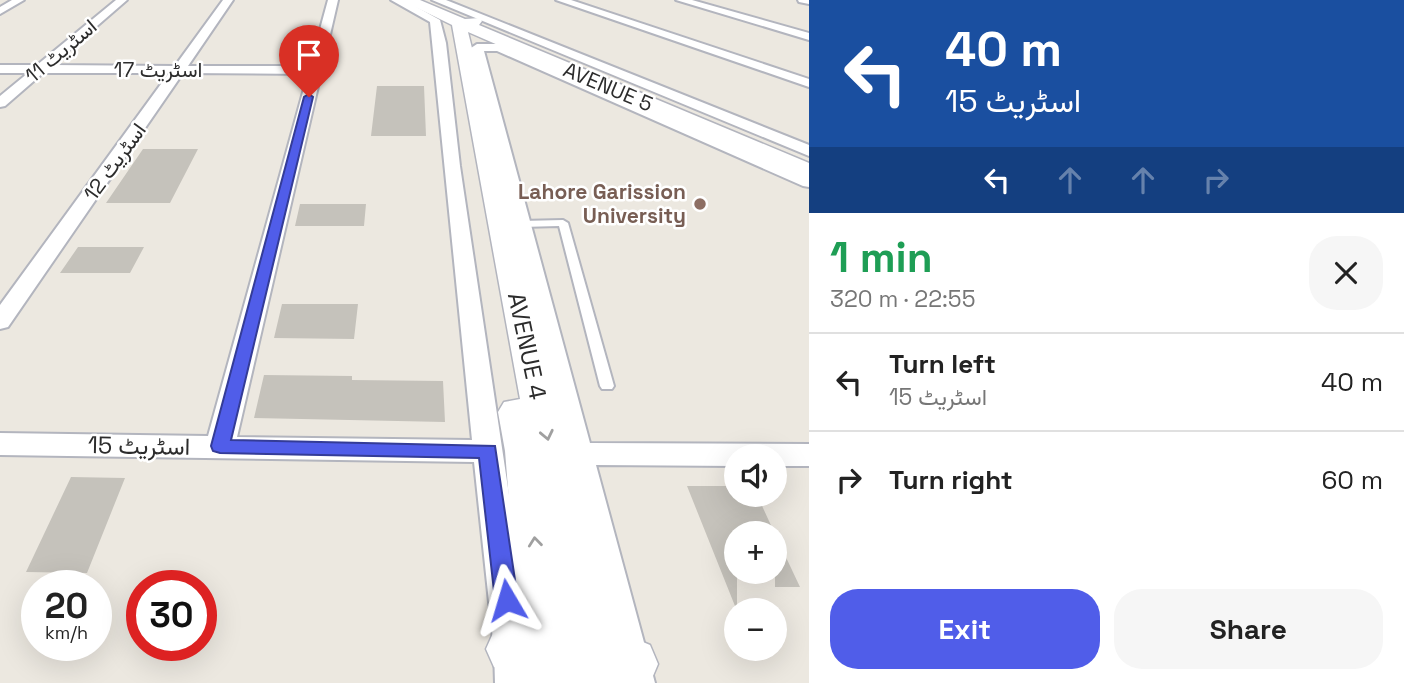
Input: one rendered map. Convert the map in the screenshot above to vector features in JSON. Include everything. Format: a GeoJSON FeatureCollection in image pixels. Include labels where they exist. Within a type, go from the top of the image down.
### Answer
{"type":"FeatureCollection","features":[{"type":"Feature","properties":{"kind":"main road","name":"AVENUE 5"},"geometry":{"type":"LineString","coordinates":[[408,0],[451,13],[809,159]]}},
{"type":"Feature","properties":{"kind":"main road","name":"AVENUE 5"},"geometry":{"type":"LineString","coordinates":[[451,13],[809,172]]}},
{"type":"Feature","properties":{"kind":"main road","name":"AVENUE 4"},"geometry":{"type":"LineString","coordinates":[[451,13],[459,26],[573,670],[526,451],[463,123],[445,22],[451,13]]}},
{"type":"Feature","properties":{"kind":"street"},"geometry":{"type":"LineString","coordinates":[[0,12],[19,0]]}},
{"type":"Feature","properties":{"kind":"street","name":"اسٹریٹ 11"},"geometry":{"type":"LineString","coordinates":[[0,103],[122,0]]}},
{"type":"Feature","properties":{"kind":"street","name":"اسٹریٹ 12"},"geometry":{"type":"LineString","coordinates":[[0,322],[228,0]]}},
{"type":"Feature","properties":{"kind":"street"},"geometry":{"type":"LineString","coordinates":[[220,446],[333,0]]}},
{"type":"Feature","properties":{"kind":"street"},"geometry":{"type":"LineString","coordinates":[[396,0],[435,20],[440,43],[451,166],[488,451],[573,670]]}},
{"type":"Feature","properties":{"kind":"street"},"geometry":{"type":"LineString","coordinates":[[561,0],[809,83]]}},
{"type":"Feature","properties":{"kind":"street"},"geometry":{"type":"LineString","coordinates":[[681,0],[806,38]]}},
{"type":"Feature","properties":{"kind":"street"},"geometry":{"type":"LineString","coordinates":[[803,0],[809,1]]}},
{"type":"Feature","properties":{"kind":"street"},"geometry":{"type":"LineString","coordinates":[[451,13],[809,151]]}},
{"type":"Feature","properties":{"kind":"street"},"geometry":{"type":"LineString","coordinates":[[573,670],[577,454],[477,48],[495,46],[510,51],[809,182]]}},
{"type":"Feature","properties":{"kind":"street","name":"اسٹریٹ 17"},"geometry":{"type":"LineString","coordinates":[[0,69],[315,70]]}},
{"type":"Feature","properties":{"kind":"street","name":"اسٹریٹ 15"},"geometry":{"type":"LineString","coordinates":[[0,444],[488,451]]}},
{"type":"Feature","properties":{"kind":"street"},"geometry":{"type":"LineString","coordinates":[[577,454],[809,456]]}},
{"type":"Feature","properties":{"kind":"lane"},"geometry":{"type":"LineString","coordinates":[[521,224],[563,223],[607,386]]}},
{"type":"Feature","properties":{"kind":"building"},"geometry":{"type":"Polygon","coordinates":[[[377,86],[424,86],[426,136],[371,136],[377,86]]]}},
{"type":"Feature","properties":{"kind":"building"},"geometry":{"type":"Polygon","coordinates":[[[143,149],[198,149],[170,203],[106,203],[143,149]]]}},
{"type":"Feature","properties":{"kind":"building"},"geometry":{"type":"Polygon","coordinates":[[[300,204],[366,204],[364,226],[295,226],[300,204]]]}},
{"type":"Feature","properties":{"kind":"building"},"geometry":{"type":"Polygon","coordinates":[[[78,247],[144,247],[130,273],[60,273],[78,247]]]}},
{"type":"Feature","properties":{"kind":"building"},"geometry":{"type":"Polygon","coordinates":[[[282,304],[358,304],[354,339],[274,338],[282,304]]]}},
{"type":"Feature","properties":{"kind":"building"},"geometry":{"type":"Polygon","coordinates":[[[264,375],[443,381],[445,422],[254,418],[264,375]]]}},
{"type":"Feature","properties":{"kind":"building"},"geometry":{"type":"Polygon","coordinates":[[[71,477],[125,478],[88,570],[27,570],[71,477]]]}},
{"type":"Feature","properties":{"kind":"building"},"geometry":{"type":"Polygon","coordinates":[[[687,486],[724,486],[724,507],[763,507],[769,521],[724,521],[724,578],[687,486]]]}},
{"type":"Feature","properties":{"kind":"building"},"geometry":{"type":"Polygon","coordinates":[[[787,559],[800,587],[775,587],[775,584],[787,584],[787,559]]]}},
{"type":"Feature","properties":{"kind":"building"},"geometry":{"type":"Polygon","coordinates":[[[726,584],[737,584],[737,598],[732,598],[726,584]]]}},
{"type":"Feature","properties":{"kind":"place","name":"Lahore Garission University"},"geometry":{"type":"Point","coordinates":[700,204]}},
{"type":"Feature","properties":{"kind":"route"},"geometry":{"type":"LineString","coordinates":[[309,97],[220,446],[488,451],[507,600]]}}]}
